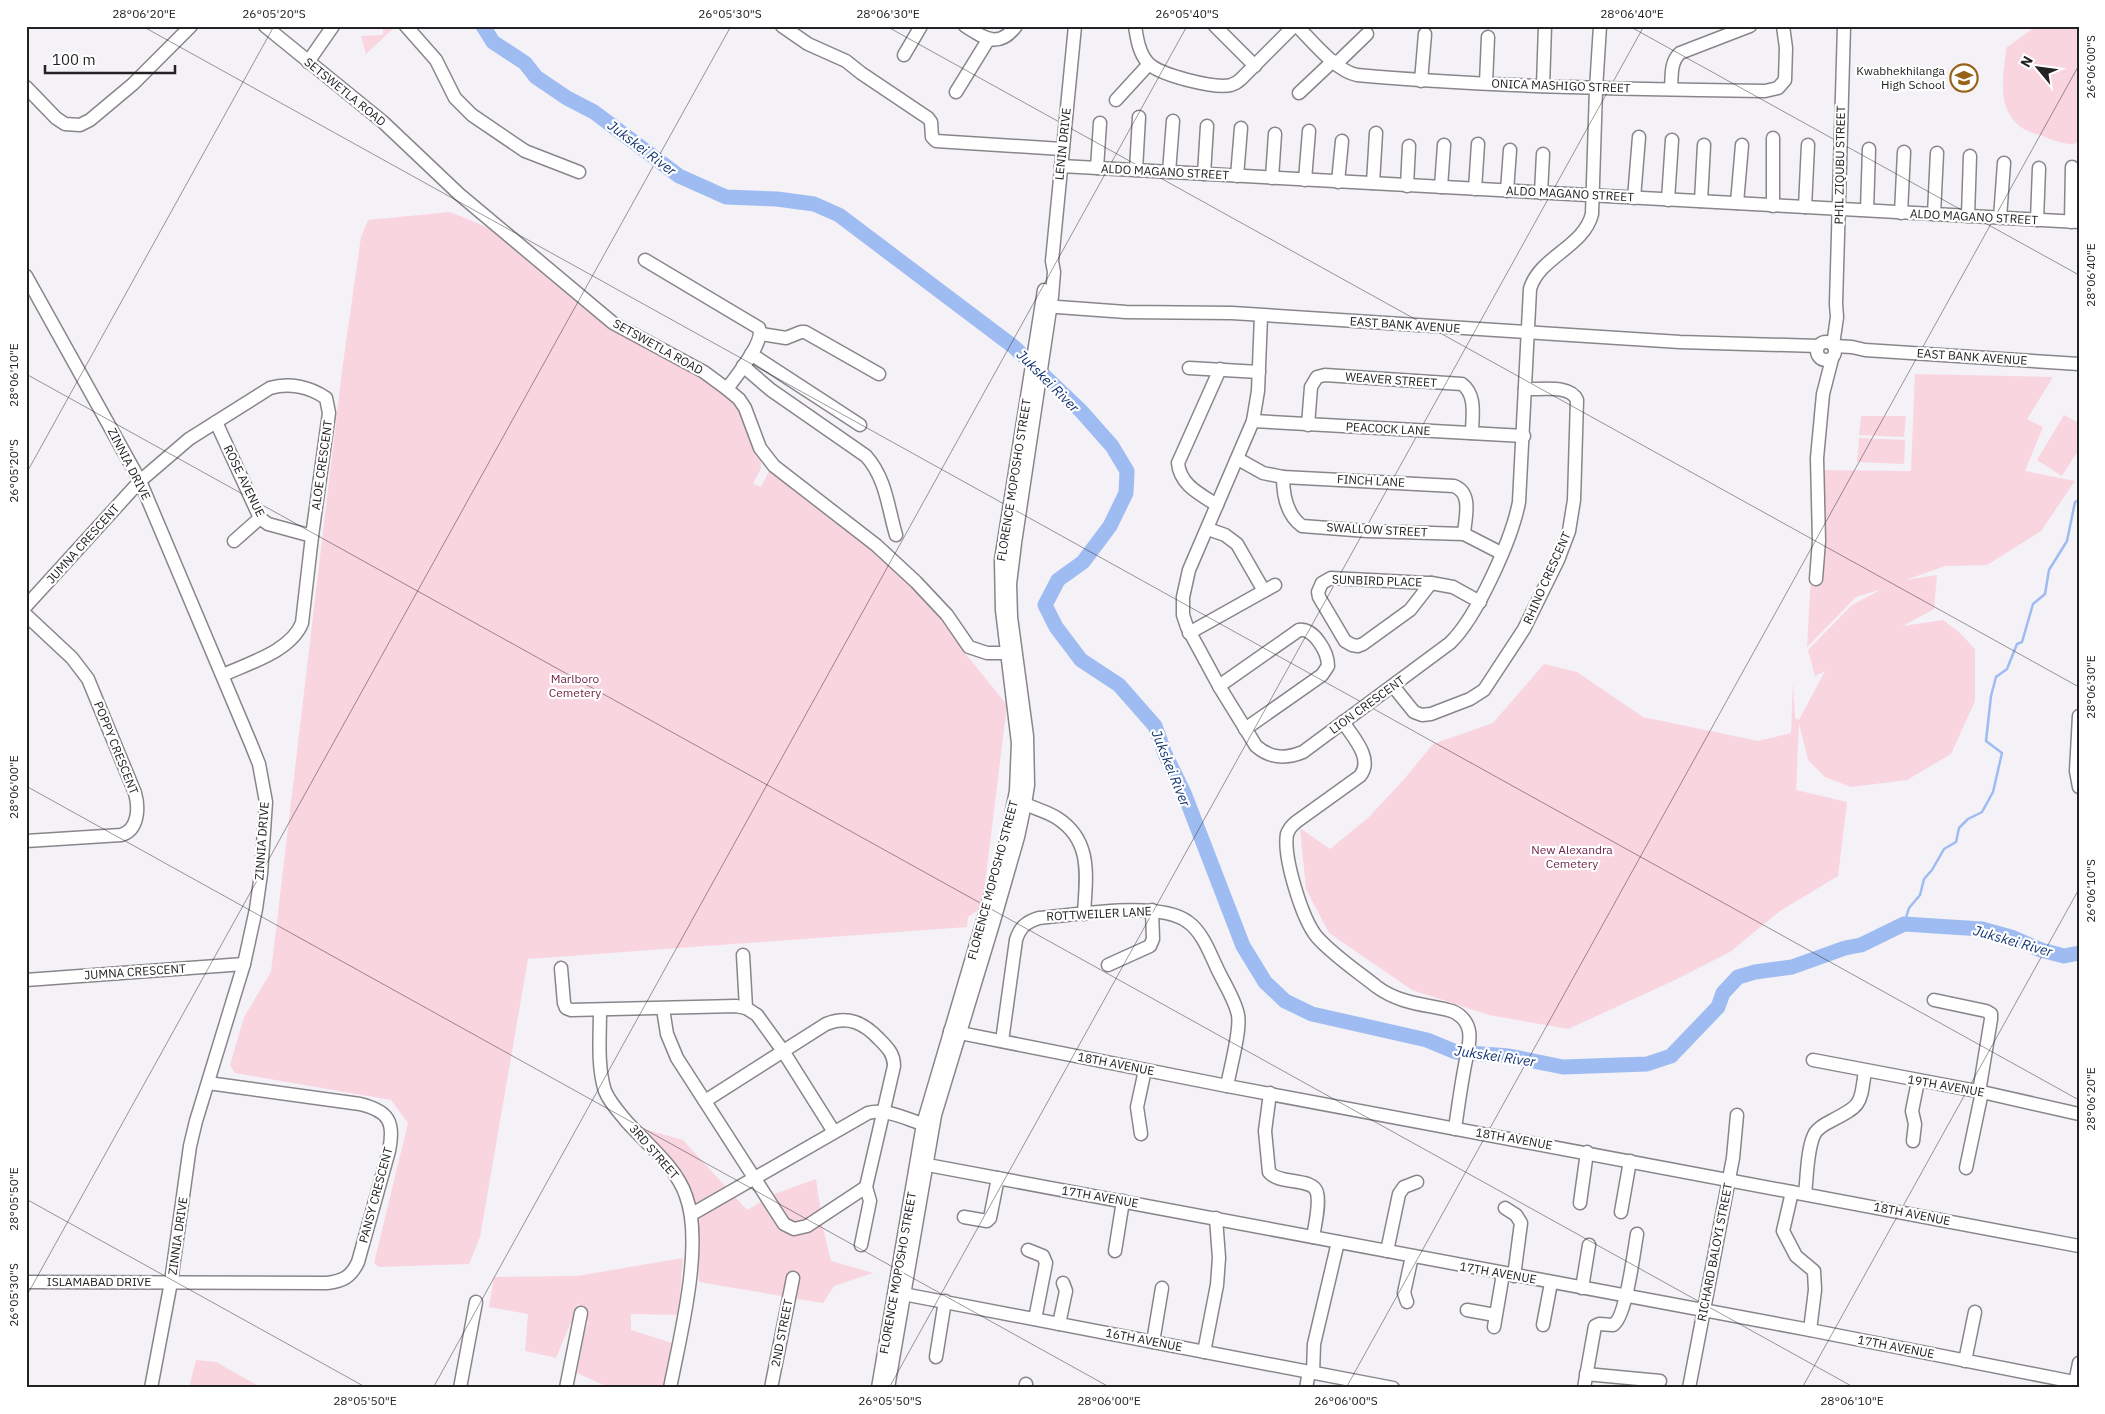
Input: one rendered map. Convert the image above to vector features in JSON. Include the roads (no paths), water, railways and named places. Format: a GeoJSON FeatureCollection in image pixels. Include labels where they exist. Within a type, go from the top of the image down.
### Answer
{"type":"FeatureCollection","features":[{"type":"Feature","properties":{"kind":"street"},"geometry":{"type":"LineString","coordinates":[[26,88],[56,118],[65,124],[80,125],[90,120],[133,84],[191,26]]}},
{"type":"Feature","properties":{"kind":"street","name":"SETSWETLA ROAD"},"geometry":{"type":"LineString","coordinates":[[265,26],[383,122],[442,179],[500,230],[613,323],[704,372],[727,389],[743,404],[760,448],[774,466],[883,551],[947,615],[969,646],[986,653],[1006,653]]}},
{"type":"Feature","properties":{"kind":"street"},"geometry":{"type":"LineString","coordinates":[[308,62],[333,26]]}},
{"type":"Feature","properties":{"kind":"street"},"geometry":{"type":"LineString","coordinates":[[406,26],[436,60],[455,98],[472,115],[525,152],[579,172]]}},
{"type":"Feature","properties":{"kind":"street"},"geometry":{"type":"LineString","coordinates":[[782,26],[808,44],[846,61],[928,118],[931,122],[932,137],[936,141],[1062,149]]}},
{"type":"Feature","properties":{"kind":"street"},"geometry":{"type":"LineString","coordinates":[[904,55],[921,26]]}},
{"type":"Feature","properties":{"kind":"street"},"geometry":{"type":"LineString","coordinates":[[965,26],[988,40],[1005,37],[1016,26]]}},
{"type":"Feature","properties":{"kind":"street","name":"LENIN DRIVE"},"geometry":{"type":"LineString","coordinates":[[1046,306],[1048,271],[1052,261],[1075,26]]}},
{"type":"Feature","properties":{"kind":"street"},"geometry":{"type":"LineString","coordinates":[[1135,26],[1140,50],[1149,64],[1160,71],[1172,75],[1225,86],[1236,83],[1296,26]]}},
{"type":"Feature","properties":{"kind":"street"},"geometry":{"type":"LineString","coordinates":[[1215,26],[1255,66]]}},
{"type":"Feature","properties":{"kind":"street","name":"ONICA MASHIGO STREET"},"geometry":{"type":"LineString","coordinates":[[1296,26],[1334,62],[1350,74],[1421,81],[1596,89],[1765,91],[1778,88],[1785,80],[1783,26]]}},
{"type":"Feature","properties":{"kind":"street"},"geometry":{"type":"LineString","coordinates":[[1542,86],[1545,26]]}},
{"type":"Feature","properties":{"kind":"street","name":"LION CRESCENT"},"geometry":{"type":"LineString","coordinates":[[1261,316],[1257,402],[1253,422],[1189,570],[1184,588],[1182,608],[1189,632],[1246,729],[1261,750],[1270,755],[1286,757],[1303,752],[1450,643],[1466,625],[1480,602],[1520,502],[1532,285],[1540,272],[1586,228],[1592,214],[1600,26]]}},
{"type":"Feature","properties":{"kind":"street"},"geometry":{"type":"LineString","coordinates":[[1671,89],[1672,66],[1680,53],[1750,26]]}},
{"type":"Feature","properties":{"kind":"street","name":"PHIL ZIQUBU STREET"},"geometry":{"type":"LineString","coordinates":[[1816,579],[1818,541],[1817,458],[1827,351],[1836,304],[1844,26]]}},
{"type":"Feature","properties":{"kind":"street"},"geometry":{"type":"LineString","coordinates":[[1299,93],[1367,34]]}},
{"type":"Feature","properties":{"kind":"street"},"geometry":{"type":"LineString","coordinates":[[1421,81],[1424,34]]}},
{"type":"Feature","properties":{"kind":"street"},"geometry":{"type":"LineString","coordinates":[[1486,83],[1488,37]]}},
{"type":"Feature","properties":{"kind":"street"},"geometry":{"type":"LineString","coordinates":[[956,92],[988,40]]}},
{"type":"Feature","properties":{"kind":"street"},"geometry":{"type":"LineString","coordinates":[[1116,100],[1149,64]]}},
{"type":"Feature","properties":{"kind":"street"},"geometry":{"type":"LineString","coordinates":[[1136,170],[1139,117]]}},
{"type":"Feature","properties":{"kind":"street"},"geometry":{"type":"LineString","coordinates":[[1169,172],[1173,121]]}},
{"type":"Feature","properties":{"kind":"street"},"geometry":{"type":"LineString","coordinates":[[1097,168],[1100,123]]}},
{"type":"Feature","properties":{"kind":"street"},"geometry":{"type":"LineString","coordinates":[[1204,174],[1207,126]]}},
{"type":"Feature","properties":{"kind":"street"},"geometry":{"type":"LineString","coordinates":[[1237,176],[1241,128]]}},
{"type":"Feature","properties":{"kind":"street"},"geometry":{"type":"LineString","coordinates":[[1304,180],[1309,131]]}},
{"type":"Feature","properties":{"kind":"street"},"geometry":{"type":"LineString","coordinates":[[1373,183],[1376,133]]}},
{"type":"Feature","properties":{"kind":"street"},"geometry":{"type":"LineString","coordinates":[[1272,178],[1275,134]]}},
{"type":"Feature","properties":{"kind":"street"},"geometry":{"type":"LineString","coordinates":[[1634,198],[1640,137]]}},
{"type":"Feature","properties":{"kind":"street"},"geometry":{"type":"LineString","coordinates":[[1773,138],[1773,206]]}},
{"type":"Feature","properties":{"kind":"street"},"geometry":{"type":"LineString","coordinates":[[1668,200],[1672,140]]}},
{"type":"Feature","properties":{"kind":"street"},"geometry":{"type":"LineString","coordinates":[[1338,182],[1342,141]]}},
{"type":"Feature","properties":{"kind":"street"},"geometry":{"type":"LineString","coordinates":[[1474,189],[1478,144]]}},
{"type":"Feature","properties":{"kind":"street"},"geometry":{"type":"LineString","coordinates":[[1441,187],[1444,145]]}},
{"type":"Feature","properties":{"kind":"street"},"geometry":{"type":"LineString","coordinates":[[1736,203],[1742,145]]}},
{"type":"Feature","properties":{"kind":"street"},"geometry":{"type":"LineString","coordinates":[[1805,207],[1808,145]]}},
{"type":"Feature","properties":{"kind":"street"},"geometry":{"type":"LineString","coordinates":[[1407,186],[1409,146]]}},
{"type":"Feature","properties":{"kind":"street"},"geometry":{"type":"LineString","coordinates":[[1701,201],[1704,146]]}},
{"type":"Feature","properties":{"kind":"street"},"geometry":{"type":"LineString","coordinates":[[1867,210],[1869,149]]}},
{"type":"Feature","properties":{"kind":"street"},"geometry":{"type":"LineString","coordinates":[[1507,191],[1510,150]]}},
{"type":"Feature","properties":{"kind":"street"},"geometry":{"type":"LineString","coordinates":[[1901,213],[1904,152]]}},
{"type":"Feature","properties":{"kind":"street"},"geometry":{"type":"LineString","coordinates":[[1934,214],[1936,153]]}},
{"type":"Feature","properties":{"kind":"street"},"geometry":{"type":"LineString","coordinates":[[1541,193],[1543,154]]}},
{"type":"Feature","properties":{"kind":"street"},"geometry":{"type":"LineString","coordinates":[[1968,216],[1970,156]]}},
{"type":"Feature","properties":{"kind":"street"},"geometry":{"type":"LineString","coordinates":[[2000,218],[2004,164]]}},
{"type":"Feature","properties":{"kind":"street","name":"ALDO MAGANO STREET"},"geometry":{"type":"LineString","coordinates":[[1061,166],[2075,222]]}},
{"type":"Feature","properties":{"kind":"street"},"geometry":{"type":"LineString","coordinates":[[2072,167],[2075,222]]}},
{"type":"Feature","properties":{"kind":"street"},"geometry":{"type":"LineString","coordinates":[[2037,220],[2039,168]]}},
{"type":"Feature","properties":{"kind":"street"},"geometry":{"type":"LineString","coordinates":[[645,260],[759,328],[761,334],[751,354],[727,389]]}},
{"type":"Feature","properties":{"kind":"street","name":"ZINNIA DRIVE"},"geometry":{"type":"LineString","coordinates":[[26,276],[140,481],[259,764],[266,802],[261,874],[253,929],[196,1121],[188,1159],[171,1282],[151,1388]]}},
{"type":"Feature","properties":{"kind":"street","name":"EAST BANK AVENUE"},"geometry":{"type":"LineString","coordinates":[[1046,306],[1126,312],[1232,313],[1827,351],[1852,347],[1865,350],[2079,364]]}},
{"type":"Feature","properties":{"kind":"street","name":"FLORENCE MOPOSHO STREET"},"geometry":{"type":"LineString","coordinates":[[922,1164],[924,1124],[1004,887],[1025,804],[1028,784],[1027,736],[1011,617],[1011,531],[1021,433],[1046,306]]}},
{"type":"Feature","properties":{"kind":"street","name":"FLORENCE MOPOSHO STREET"},"geometry":{"type":"LineString","coordinates":[[888,1388],[900,1293],[922,1164],[1004,846],[1016,791],[1018,743],[1006,653],[1000,581],[1030,444],[1042,328]]}},
{"type":"Feature","properties":{"kind":"street"},"geometry":{"type":"LineString","coordinates":[[761,334],[786,338],[805,332],[879,374]]}},
{"type":"Feature","properties":{"kind":"street"},"geometry":{"type":"LineString","coordinates":[[751,354],[860,425]]}},
{"type":"Feature","properties":{"kind":"street"},"geometry":{"type":"LineString","coordinates":[[743,366],[771,390],[866,456],[880,476],[896,535]]}},
{"type":"Feature","properties":{"kind":"street"},"geometry":{"type":"LineString","coordinates":[[1189,368],[1259,372]]}},
{"type":"Feature","properties":{"kind":"street"},"geometry":{"type":"LineString","coordinates":[[1217,505],[1191,487],[1181,475],[1178,463],[1220,369]]}},
{"type":"Feature","properties":{"kind":"street","name":"WEAVER STREET"},"geometry":{"type":"LineString","coordinates":[[1308,425],[1312,384],[1317,377],[1325,375],[1462,384],[1470,391],[1472,398],[1472,433]]}},
{"type":"Feature","properties":{"kind":"street","name":"ALOE CRESCENT"},"geometry":{"type":"LineString","coordinates":[[140,481],[189,439],[262,392],[278,385],[285,385],[312,390],[326,398],[329,413],[302,623],[299,630],[286,645],[223,675]]}},
{"type":"Feature","properties":{"kind":"street","name":"RHINO CRESCENT"},"geometry":{"type":"LineString","coordinates":[[1393,686],[1414,712],[1422,715],[1430,714],[1478,696],[1484,690],[1529,622],[1558,560],[1569,531],[1573,510],[1577,400],[1576,396],[1567,391],[1525,389]]}},
{"type":"Feature","properties":{"kind":"street","name":"ROSE AVENUE"},"geometry":{"type":"LineString","coordinates":[[216,422],[260,518],[268,524],[312,536]]}},
{"type":"Feature","properties":{"kind":"street","name":"PEACOCK LANE"},"geometry":{"type":"LineString","coordinates":[[1253,422],[1524,436]]}},
{"type":"Feature","properties":{"kind":"street","name":"FINCH LANE"},"geometry":{"type":"LineString","coordinates":[[1238,459],[1263,473],[1283,477],[1454,486],[1460,488],[1466,496],[1464,534]]}},
{"type":"Feature","properties":{"kind":"street","name":"SWALLOW STREET"},"geometry":{"type":"LineString","coordinates":[[1283,477],[1285,500],[1294,517],[1302,526],[1367,531],[1464,534],[1501,553]]}},
{"type":"Feature","properties":{"kind":"street","name":"JUMNA CRESCENT"},"geometry":{"type":"LineString","coordinates":[[26,606],[140,481]]}},
{"type":"Feature","properties":{"kind":"street"},"geometry":{"type":"LineString","coordinates":[[234,541],[260,518]]}},
{"type":"Feature","properties":{"kind":"street"},"geometry":{"type":"LineString","coordinates":[[1189,632],[1270,588],[1237,544],[1225,535],[1208,529]]}},
{"type":"Feature","properties":{"kind":"street","name":"SUNBIRD PLACE"},"geometry":{"type":"LineString","coordinates":[[1431,583],[1410,610],[1358,646],[1352,646],[1345,641],[1319,597],[1320,587],[1327,579],[1431,583],[1452,587],[1480,602]]}},
{"type":"Feature","properties":{"kind":"street","name":"POPPY CRESCENT"},"geometry":{"type":"LineString","coordinates":[[26,615],[72,658],[88,679],[135,793],[138,810],[131,828],[122,836],[26,841]]}},
{"type":"Feature","properties":{"kind":"street"},"geometry":{"type":"LineString","coordinates":[[1219,686],[1299,630],[1305,630],[1312,634],[1322,648],[1328,660],[1328,666],[1322,675],[1246,729]]}},
{"type":"Feature","properties":{"kind":"street"},"geometry":{"type":"LineString","coordinates":[[2079,716],[2076,771],[2079,787]]}},
{"type":"Feature","properties":{"kind":"street"},"geometry":{"type":"LineString","coordinates":[[1344,722],[1364,756],[1364,771],[1296,822],[1287,835],[1289,861],[1297,895],[1304,916],[1312,931],[1326,945],[1387,994],[1402,1001],[1456,1013],[1467,1025],[1469,1045],[1455,1129]]}},
{"type":"Feature","properties":{"kind":"street"},"geometry":{"type":"LineString","coordinates":[[1025,804],[1056,818],[1075,833],[1080,842],[1084,851],[1086,873],[1084,914]]}},
{"type":"Feature","properties":{"kind":"street"},"geometry":{"type":"LineString","coordinates":[[1108,965],[1150,946],[1153,939],[1152,910]]}},
{"type":"Feature","properties":{"kind":"street","name":"ROTTWEILER LANE"},"geometry":{"type":"LineString","coordinates":[[1002,1041],[1016,940],[1021,928],[1025,924],[1039,918],[1152,910],[1179,916],[1195,928],[1237,1010],[1238,1026],[1227,1086]]}},
{"type":"Feature","properties":{"kind":"street"},"geometry":{"type":"LineString","coordinates":[[743,955],[746,1008]]}},
{"type":"Feature","properties":{"kind":"street","name":"JUMNA CRESCENT"},"geometry":{"type":"LineString","coordinates":[[26,980],[244,964]]}},
{"type":"Feature","properties":{"kind":"street"},"geometry":{"type":"LineString","coordinates":[[561,968],[564,1003],[566,1008],[571,1010],[600,1011],[726,1006],[746,1008],[757,1014],[783,1051],[834,1132]]}},
{"type":"Feature","properties":{"kind":"street"},"geometry":{"type":"LineString","coordinates":[[1934,1000],[1986,1011],[1990,1014],[1991,1019],[1981,1092],[1966,1168]]}},
{"type":"Feature","properties":{"kind":"street"},"geometry":{"type":"LineString","coordinates":[[663,1008],[667,1034],[672,1048],[779,1219],[788,1227],[794,1229],[807,1226],[866,1186]]}},
{"type":"Feature","properties":{"kind":"street","name":"3RD STREET"},"geometry":{"type":"LineString","coordinates":[[600,1011],[601,1064],[606,1091],[617,1110],[678,1178],[687,1196],[692,1214],[693,1238],[690,1267],[670,1388]]}},
{"type":"Feature","properties":{"kind":"street"},"geometry":{"type":"LineString","coordinates":[[705,1101],[783,1051],[833,1022],[843,1020],[860,1024],[871,1031],[889,1049],[893,1056],[894,1066],[866,1186],[870,1201],[861,1245]]}},
{"type":"Feature","properties":{"kind":"street","name":"18TH AVENUE"},"geometry":{"type":"LineString","coordinates":[[955,1032],[1227,1086],[1587,1152],[1729,1181],[2079,1246]]}},
{"type":"Feature","properties":{"kind":"street","name":"19TH AVENUE"},"geometry":{"type":"LineString","coordinates":[[1813,1060],[1865,1072],[1981,1092],[2079,1114]]}},
{"type":"Feature","properties":{"kind":"street"},"geometry":{"type":"LineString","coordinates":[[1142,1134],[1137,1107],[1145,1070]]}},
{"type":"Feature","properties":{"kind":"street"},"geometry":{"type":"LineString","coordinates":[[1810,1330],[1815,1290],[1814,1270],[1798,1258],[1783,1232],[1799,1193],[1815,1132],[1856,1108],[1861,1098],[1865,1072]]}},
{"type":"Feature","properties":{"kind":"street"},"geometry":{"type":"LineString","coordinates":[[1914,1141],[1915,1124],[1912,1111],[1918,1081]]}},
{"type":"Feature","properties":{"kind":"street","name":"PANSY CRESCENT"},"geometry":{"type":"LineString","coordinates":[[171,1282],[327,1283],[347,1279],[358,1262],[391,1140],[391,1129],[387,1118],[379,1110],[373,1108],[208,1083]]}},
{"type":"Feature","properties":{"kind":"street"},"geometry":{"type":"LineString","coordinates":[[1270,1094],[1265,1131],[1269,1172],[1276,1178],[1308,1184],[1317,1191],[1313,1237]]}},
{"type":"Feature","properties":{"kind":"street"},"geometry":{"type":"LineString","coordinates":[[692,1214],[868,1112],[884,1112],[924,1124]]}},
{"type":"Feature","properties":{"kind":"street","name":"RICHARD BALOYI STREET"},"geometry":{"type":"LineString","coordinates":[[1689,1388],[1729,1181],[1737,1115]]}},
{"type":"Feature","properties":{"kind":"street"},"geometry":{"type":"LineString","coordinates":[[1580,1203],[1587,1152]]}},
{"type":"Feature","properties":{"kind":"street"},"geometry":{"type":"LineString","coordinates":[[1621,1212],[1630,1161]]}},
{"type":"Feature","properties":{"kind":"street","name":"17TH AVENUE"},"geometry":{"type":"LineString","coordinates":[[922,1164],[1216,1218],[1703,1312],[1810,1330],[2076,1385]]}},
{"type":"Feature","properties":{"kind":"street"},"geometry":{"type":"LineString","coordinates":[[964,1217],[983,1221],[990,1218],[998,1178]]}},
{"type":"Feature","properties":{"kind":"street"},"geometry":{"type":"LineString","coordinates":[[1387,1251],[1399,1194],[1404,1187],[1417,1182]]}},
{"type":"Feature","properties":{"kind":"street"},"geometry":{"type":"LineString","coordinates":[[1115,1251],[1123,1201]]}},
{"type":"Feature","properties":{"kind":"street"},"geometry":{"type":"LineString","coordinates":[[1467,1310],[1495,1321],[1521,1223],[1516,1215],[1505,1208]]}},
{"type":"Feature","properties":{"kind":"street"},"geometry":{"type":"LineString","coordinates":[[1204,1352],[1218,1277],[1216,1218]]}},
{"type":"Feature","properties":{"kind":"street"},"geometry":{"type":"LineString","coordinates":[[1584,1388],[1595,1326],[1598,1324],[1613,1326],[1617,1324],[1626,1296],[1637,1234]]}},
{"type":"Feature","properties":{"kind":"street"},"geometry":{"type":"LineString","coordinates":[[1306,1388],[1311,1373],[1314,1344],[1338,1242]]}},
{"type":"Feature","properties":{"kind":"street"},"geometry":{"type":"LineString","coordinates":[[1582,1288],[1589,1245]]}},
{"type":"Feature","properties":{"kind":"street"},"geometry":{"type":"LineString","coordinates":[[1028,1250],[1043,1256],[1046,1263],[1035,1320]]}},
{"type":"Feature","properties":{"kind":"street"},"geometry":{"type":"LineString","coordinates":[[1407,1302],[1404,1293],[1412,1256]]}},
{"type":"Feature","properties":{"kind":"street","name":"2ND STREET"},"geometry":{"type":"LineString","coordinates":[[771,1388],[793,1278]]}},
{"type":"Feature","properties":{"kind":"street","name":"ISLAMABAD DRIVE"},"geometry":{"type":"LineString","coordinates":[[26,1282],[171,1282]]}},
{"type":"Feature","properties":{"kind":"street"},"geometry":{"type":"LineString","coordinates":[[1543,1325],[1551,1282]]}},
{"type":"Feature","properties":{"kind":"street"},"geometry":{"type":"LineString","coordinates":[[1059,1324],[1066,1291],[1063,1283]]}},
{"type":"Feature","properties":{"kind":"street"},"geometry":{"type":"LineString","coordinates":[[1153,1342],[1162,1288]]}},
{"type":"Feature","properties":{"kind":"street","name":"FLORENCE MOPOSHO STREET"},"geometry":{"type":"LineString","coordinates":[[878,1388],[900,1293]]}},
{"type":"Feature","properties":{"kind":"street","name":"16TH AVENUE"},"geometry":{"type":"LineString","coordinates":[[900,1293],[1393,1388]]}},
{"type":"Feature","properties":{"kind":"street"},"geometry":{"type":"LineString","coordinates":[[936,1357],[945,1301]]}},
{"type":"Feature","properties":{"kind":"street"},"geometry":{"type":"LineString","coordinates":[[460,1388],[476,1302]]}},
{"type":"Feature","properties":{"kind":"street"},"geometry":{"type":"LineString","coordinates":[[1965,1361],[1975,1312]]}},
{"type":"Feature","properties":{"kind":"street"},"geometry":{"type":"LineString","coordinates":[[566,1388],[581,1313]]}},
{"type":"Feature","properties":{"kind":"street"},"geometry":{"type":"LineString","coordinates":[[2076,1385],[2079,1363]]}},
{"type":"Feature","properties":{"kind":"street"},"geometry":{"type":"LineString","coordinates":[[1586,1374],[1660,1381]]}},
{"type":"Feature","properties":{"kind":"waterway","name":"Jukskei River"},"geometry":{"type":"LineString","coordinates":[[483,26],[493,42],[525,63],[536,77],[567,98],[594,112],[679,176],[726,197],[777,199],[814,204],[839,215],[1014,347],[1081,411],[1112,446],[1127,471],[1126,493],[1110,526],[1083,562],[1058,580],[1045,605],[1056,627],[1081,660],[1119,685],[1155,726],[1165,754],[1184,793],[1243,946],[1265,982],[1285,1001],[1312,1014],[1427,1040],[1456,1052],[1509,1056],[1563,1067],[1647,1064],[1671,1056],[1718,1007],[1723,993],[1738,977],[1755,972],[1792,967],[1845,948],[1861,945],[1904,924],[1982,929],[2064,956],[2079,953]]}},
{"type":"Feature","properties":{"kind":"waterway"},"geometry":{"type":"LineString","coordinates":[[1904,924],[1909,908],[1920,895],[1924,879],[1932,870],[1944,849],[1956,842],[1959,828],[1968,819],[1982,812],[1993,792],[2002,753],[1986,741],[1991,696],[1996,677],[2007,669],[2017,644],[2022,642],[2033,604],[2045,594],[2049,570],[2067,541],[2075,502],[2079,500]]}},
{"type":"Feature","properties":{"kind":"place","name":"Kwabhekhilanga High School"},"geometry":{"type":"Point","coordinates":[1964,78]}},
{"type":"Feature","properties":{"kind":"park label","name":"Marlboro Cemetery"},"geometry":{"type":"Point","coordinates":[575,686]}},
{"type":"Feature","properties":{"kind":"park label","name":"New Alexandra Cemetery"},"geometry":{"type":"Point","coordinates":[1572,857]}}]}
